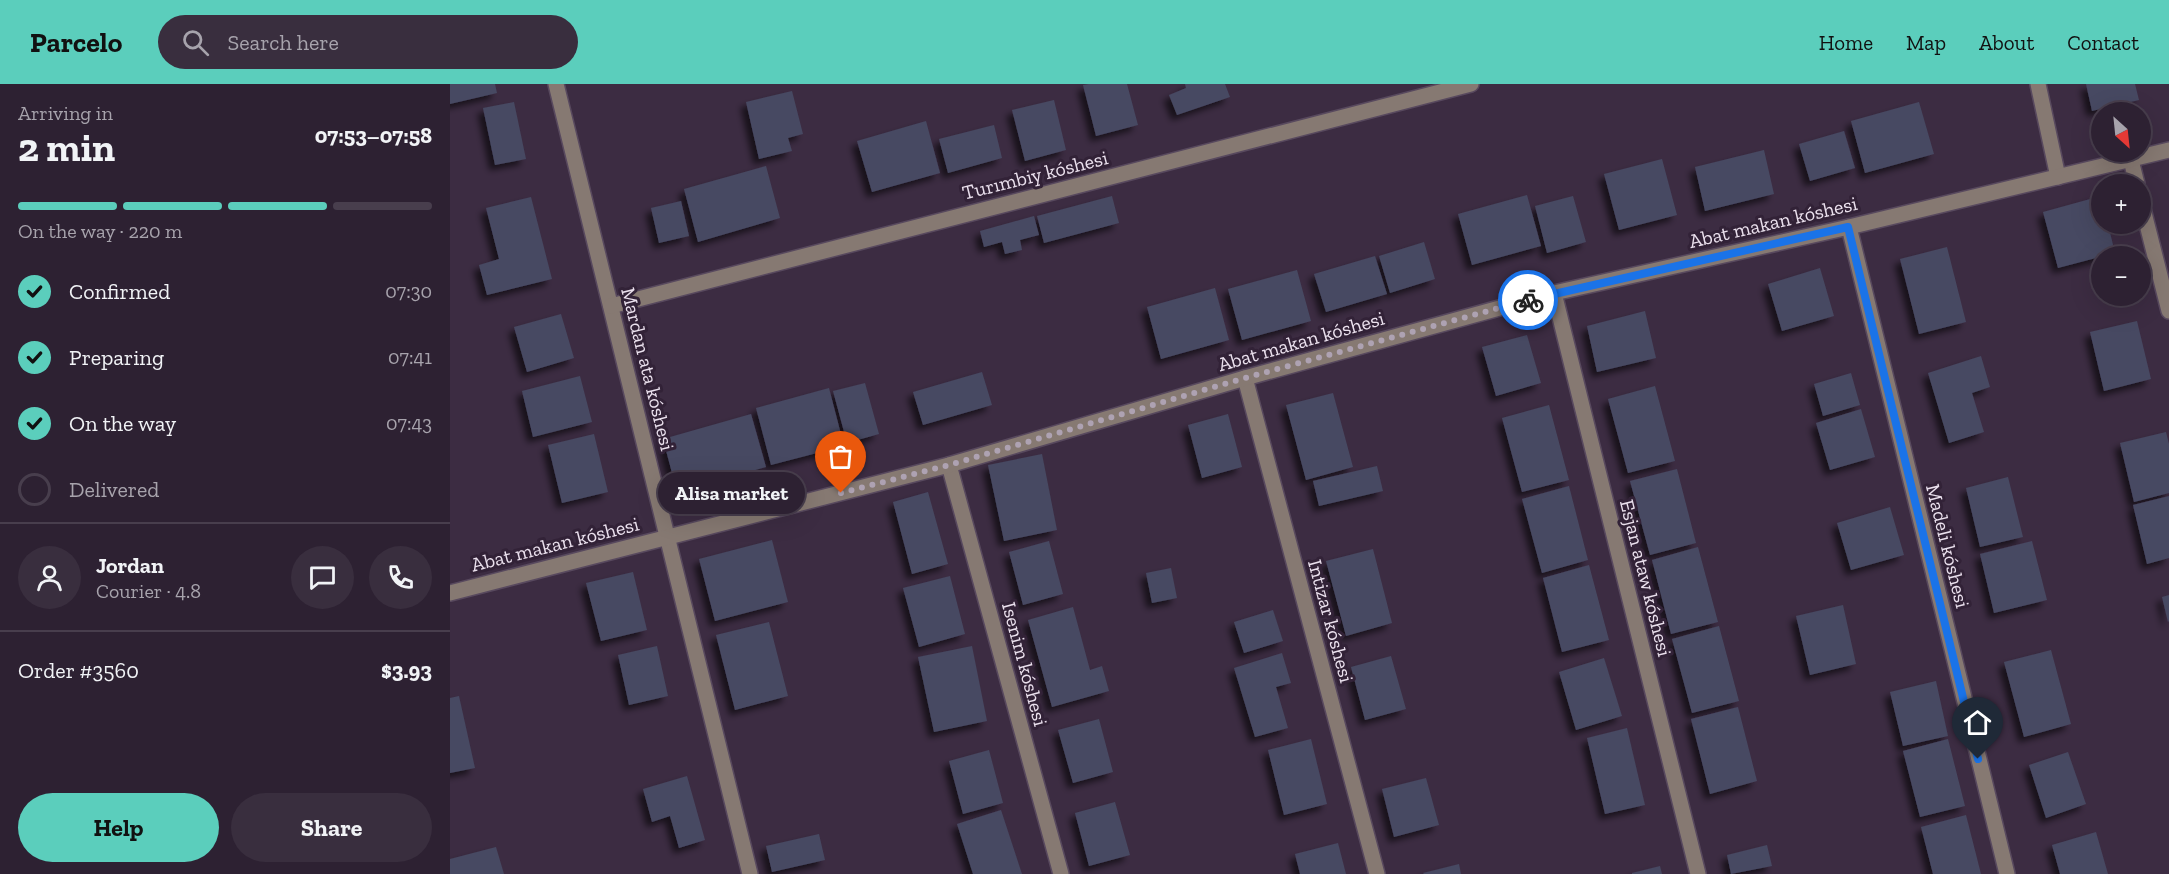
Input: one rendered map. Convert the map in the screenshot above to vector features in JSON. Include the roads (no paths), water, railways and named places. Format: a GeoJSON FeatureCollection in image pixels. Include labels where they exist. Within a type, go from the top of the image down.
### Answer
{"type":"FeatureCollection","features":[{"type":"Feature","properties":{"kind":"street","name":"Mardan ata kóshesi"},"geometry":{"type":"LineString","coordinates":[[556,84],[750,874]]}},
{"type":"Feature","properties":{"kind":"street","name":"Turımbiy kóshesi"},"geometry":{"type":"LineString","coordinates":[[611,306],[1471,84]]}},
{"type":"Feature","properties":{"kind":"street"},"geometry":{"type":"LineString","coordinates":[[2038,84],[2058,177]]}},
{"type":"Feature","properties":{"kind":"street","name":"Abat makan kóshesi"},"geometry":{"type":"LineString","coordinates":[[2151,155],[2169,150]]}},
{"type":"Feature","properties":{"kind":"street","name":"Abat makan kóshesi"},"geometry":{"type":"LineString","coordinates":[[450,593],[949,465],[1245,378],[1554,293],[2122,162]]}},
{"type":"Feature","properties":{"kind":"street","name":"Madeli kóshesi"},"geometry":{"type":"LineString","coordinates":[[1848,227],[2007,874]]}},
{"type":"Feature","properties":{"kind":"street"},"geometry":{"type":"LineString","coordinates":[[2150,234],[2169,311]]}},
{"type":"Feature","properties":{"kind":"street","name":"Esjan ataw kóshesi"},"geometry":{"type":"LineString","coordinates":[[1554,293],[1698,874]]}},
{"type":"Feature","properties":{"kind":"street","name":"Intizar kóshesi"},"geometry":{"type":"LineString","coordinates":[[1245,378],[1377,874]]}},
{"type":"Feature","properties":{"kind":"street","name":"Isenim kóshesi"},"geometry":{"type":"LineString","coordinates":[[949,465],[1061,874]]}},
{"type":"Feature","properties":{"kind":"place","name":"Alisa market"},"geometry":{"type":"Point","coordinates":[841,493]}}]}
